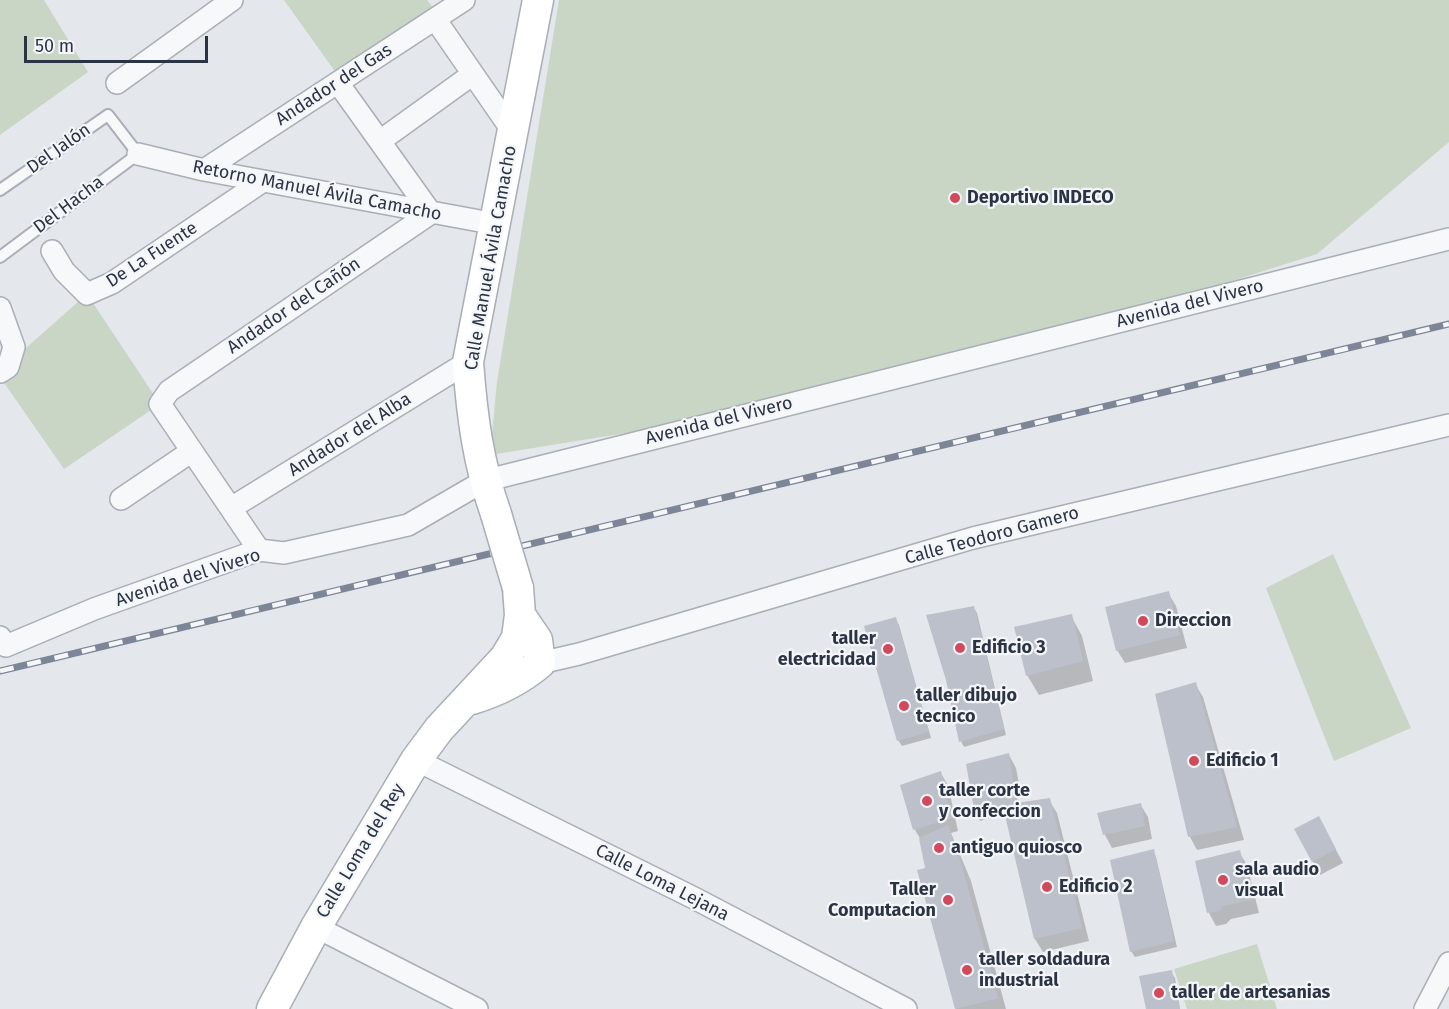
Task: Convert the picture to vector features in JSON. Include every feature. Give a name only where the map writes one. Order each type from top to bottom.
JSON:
[{"type":"street","points":[[117,83],[232,0]]},
{"type":"street","name":"Andador del Gas","points":[[204,170],[464,0]]},
{"type":"street","name":"Calle Manuel Ávila Camacho","points":[[496,514],[484,481],[471,412],[468,362],[538,0]]},
{"type":"street","points":[[435,19],[513,132]]},
{"type":"street","points":[[380,141],[473,75]]},
{"type":"street","points":[[338,83],[431,213]]},
{"type":"street","name":"Retorno Manuel Ávila Camacho","points":[[138,154],[204,170],[496,224]]},
{"type":"street","name":"De La Fuente","points":[[52,251],[64,271],[87,294],[112,283],[263,181]]},
{"type":"street","name":"Andador del Cañón","points":[[192,451],[160,404],[170,391],[431,213]]},
{"type":"street","name":"Avenida del Vivero","points":[[3,641],[260,550],[284,554],[408,525],[484,481],[1449,239]]},
{"type":"street","points":[[0,308],[14,347],[8,367],[0,372]]},
{"type":"street","name":"Andador del Alba","points":[[231,508],[468,362]]},
{"type":"street","name":"Calle Teodoro Gamero","points":[[540,663],[579,654],[973,538],[1449,425]]},
{"type":"street","points":[[121,499],[192,451],[260,550]]},
{"type":"street","name":"Calle Loma del Rey","points":[[464,702],[493,693],[525,676],[540,663],[537,640],[519,602],[496,514]]},
{"type":"street","name":"Calle Loma del Rey","points":[[272,1009],[316,927],[416,760],[439,729],[506,658],[517,638],[519,602]]},
{"type":"street","name":"Calle Loma Lejana","points":[[416,760],[694,898],[906,1009]]},
{"type":"street","points":[[316,927],[477,1009]]},
{"type":"street","points":[[1425,1009],[1449,963]]},
{"type":"lane","name":"Del Jalón","points":[[0,190],[108,115],[138,154]]},
{"type":"lane","name":"Del Hacha","points":[[0,256],[138,154]]},
{"type":"green space","points":[[0,0],[44,0],[88,72],[0,135]]},
{"type":"green space","points":[[284,0],[427,0],[434,9],[339,77]]},
{"type":"green space","name":"Deportivo INDECO","points":[[559,0],[1449,0],[1449,142],[1317,254],[1154,306],[750,413],[490,455],[497,382]]},
{"type":"green space","points":[[87,294],[160,404],[64,469],[0,377],[0,371]]},
{"type":"green space","points":[[1333,554],[1411,728],[1334,761],[1266,588]]},
{"type":"green space","points":[[1257,944],[1277,1009],[1187,1009],[1174,969]]},
{"type":"building","name":"Direccion","points":[[1169,591],[1180,635],[1116,651],[1105,607]]},
{"type":"building","name":"Edificio 3","points":[[974,606],[1004,729],[959,742],[946,680],[926,615]]},
{"type":"building","points":[[1072,614],[1083,661],[1026,676],[1014,627]]},
{"type":"building","points":[[896,617],[929,732],[897,741],[864,626]]},
{"type":"building","name":"Edificio 1","points":[[1196,682],[1237,827],[1188,837],[1155,694]]},
{"type":"building","name":"Edificio 2","points":[[1009,753],[1016,803],[1050,798],[1082,928],[1034,939],[1003,807],[975,815],[966,764]]},
{"type":"building","name":"taller corte y confeccion","points":[[941,771],[952,818],[913,830],[900,785]]},
{"type":"building","points":[[1141,803],[1145,826],[1103,835],[1097,813]]},
{"type":"building","points":[[1319,816],[1336,849],[1312,862],[1294,829]]},
{"type":"building","points":[[948,825],[960,859],[998,998],[955,1009],[917,870],[925,868],[919,838]]},
{"type":"building","points":[[1154,849],[1174,941],[1130,952],[1110,860]]},
{"type":"building","name":"sala audio visual","points":[[1240,850],[1252,900],[1223,906],[1219,911],[1207,913],[1195,861]]},
{"type":"building","name":"taller de artesanias","points":[[1172,970],[1179,1009],[1146,1009],[1139,976]]},
{"type":"railway","points":[[0,671],[1449,324]]},
{"type":"place","name":"Deportivo INDECO","points":[[955,198]]},
{"type":"place","name":"Direccion","points":[[1143,621]]},
{"type":"place","name":"Edificio 3","points":[[960,648]]},
{"type":"place","name":"taller electricidad","points":[[888,649]]},
{"type":"place","name":"taller dibujo tecnico","points":[[904,706]]},
{"type":"place","name":"Edificio 1","points":[[1194,761]]},
{"type":"place","name":"taller corte y confeccion","points":[[927,801]]},
{"type":"place","name":"antiguo quiosco","points":[[939,848]]},
{"type":"place","name":"sala audio visual","points":[[1223,880]]},
{"type":"place","name":"Edificio 2","points":[[1047,887]]},
{"type":"place","name":"Taller Computacion","points":[[948,900]]},
{"type":"place","name":"taller soldadura industrial","points":[[967,970]]},
{"type":"place","name":"taller de artesanias","points":[[1159,993]]}]
